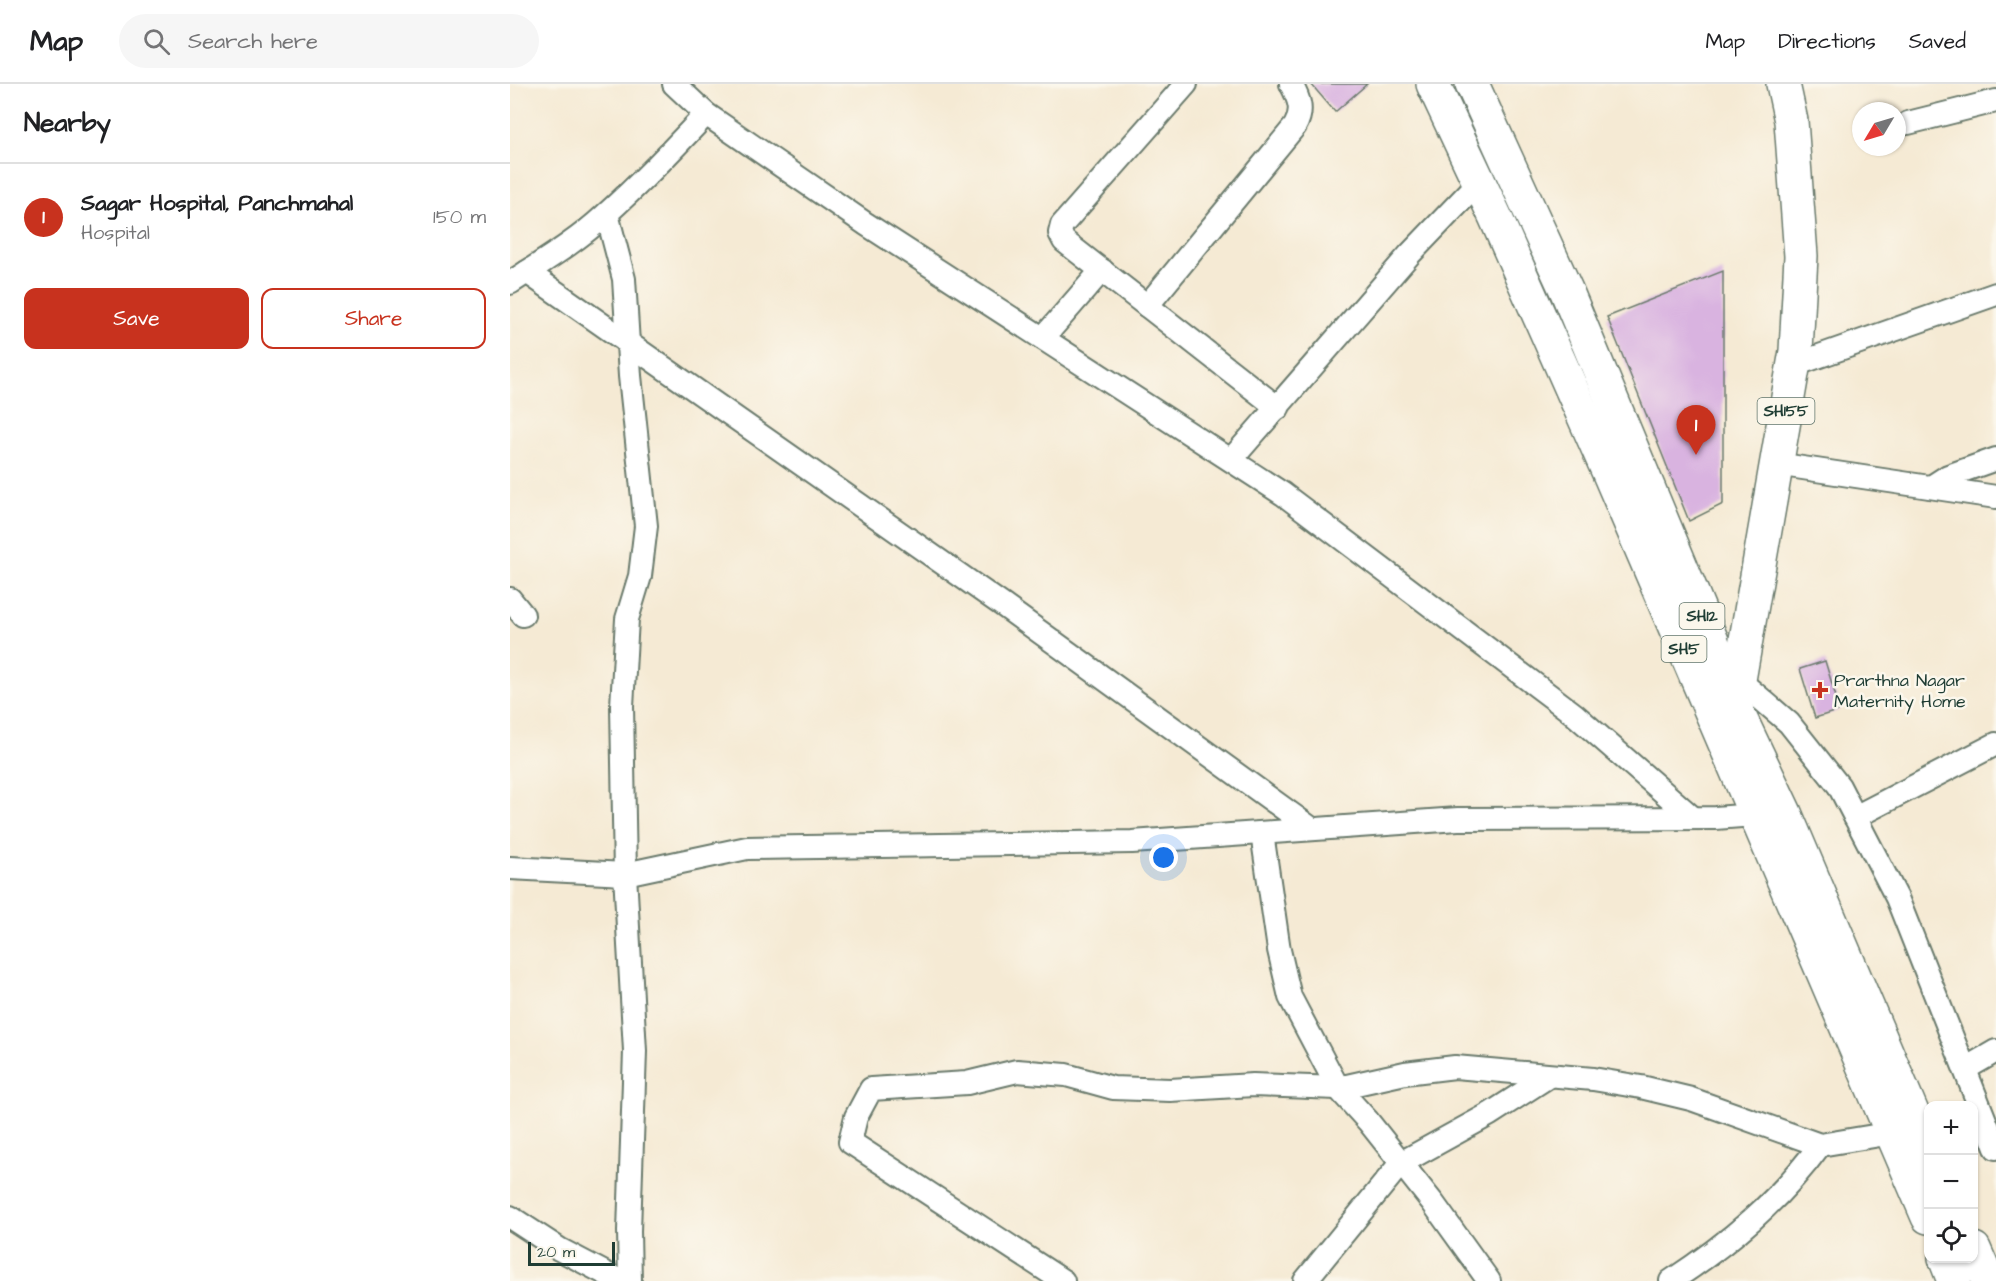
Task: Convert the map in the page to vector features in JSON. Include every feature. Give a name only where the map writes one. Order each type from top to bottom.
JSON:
[{"type":"main road","name":"SH5","points":[[1433,84],[1479,182],[1693,668],[1731,706]]},
{"type":"main road","name":"SH12","points":[[1472,84],[1568,292],[1712,641],[1731,706],[1770,814],[1924,1139]]},
{"type":"main road","name":"SH155","points":[[1693,668],[1712,641],[1733,597],[1781,310],[1781,225],[1767,113],[1760,84]]},
{"type":"main road","name":"SH155","points":[[1731,706],[1794,365],[1801,256],[1791,121],[1783,84]]},
{"type":"main road","points":[[1770,814],[1892,1133],[1925,1209]]},
{"type":"main road","points":[[1978,1258],[1988,1281]]},
{"type":"main road","points":[[1947,1263],[1954,1281]]},
{"type":"street","points":[[674,84],[706,114],[866,224],[1283,494],[1574,714],[1693,818]]},
{"type":"street","points":[[1186,84],[1062,225],[1060,233],[1064,240],[1278,408]]},
{"type":"street","points":[[1147,306],[1295,126],[1301,115],[1299,100],[1291,84]]},
{"type":"street","points":[[1908,123],[1996,101]]},
{"type":"street","points":[[706,114],[638,186],[606,214],[566,246],[518,278],[629,343],[1004,606],[1312,829]]},
{"type":"street","points":[[1231,460],[1410,254],[1479,182]]},
{"type":"street","points":[[606,214],[624,279],[646,526],[640,576],[627,619],[622,695],[625,874],[635,1051],[630,1281]]},
{"type":"street","points":[[1043,338],[1102,270]]},
{"type":"street","points":[[1794,365],[1996,294]]},
{"type":"street","points":[[1931,487],[1948,476],[1996,459]]},
{"type":"street","points":[[1776,464],[1996,497]]},
{"type":"street","points":[[1731,706],[1790,723],[1828,771],[1897,898],[1996,1148]]},
{"type":"street","points":[[1855,817],[1996,744]]},
{"type":"street","points":[[510,868],[625,874],[747,848],[1132,842],[1458,819],[1693,818],[1770,814]]},
{"type":"street","points":[[1262,833],[1279,950],[1290,997],[1338,1088],[1401,1163],[1489,1281]]},
{"type":"street","points":[[1965,1069],[1996,1051]]},
{"type":"street","points":[[1063,1281],[850,1142],[856,1117],[871,1089],[967,1083],[1017,1071],[1066,1075],[1113,1088],[1170,1090],[1253,1085],[1338,1088],[1405,1073],[1455,1067],[1593,1079],[1691,1099],[1820,1145],[1892,1133]]},
{"type":"street","points":[[1305,1281],[1401,1163],[1490,1114],[1549,1076]]},
{"type":"street","points":[[1671,1281],[1745,1227],[1795,1179],[1820,1145]]},
{"type":"street","points":[[510,1217],[559,1249],[620,1281]]},
{"type":"building","points":[[1311,84],[1367,84],[1335,112]]},
{"type":"building","points":[[1723,271],[1723,504],[1689,521],[1607,317]]},
{"type":"building","points":[[1825,661],[1840,710],[1815,718],[1800,669]]},
{"type":"place","name":"Sagar Hospital, Panchmahal","points":[[1696,455]]},
{"type":"place","name":"Prarthna Nagar Maternity Home","points":[[1820,690]]}]
